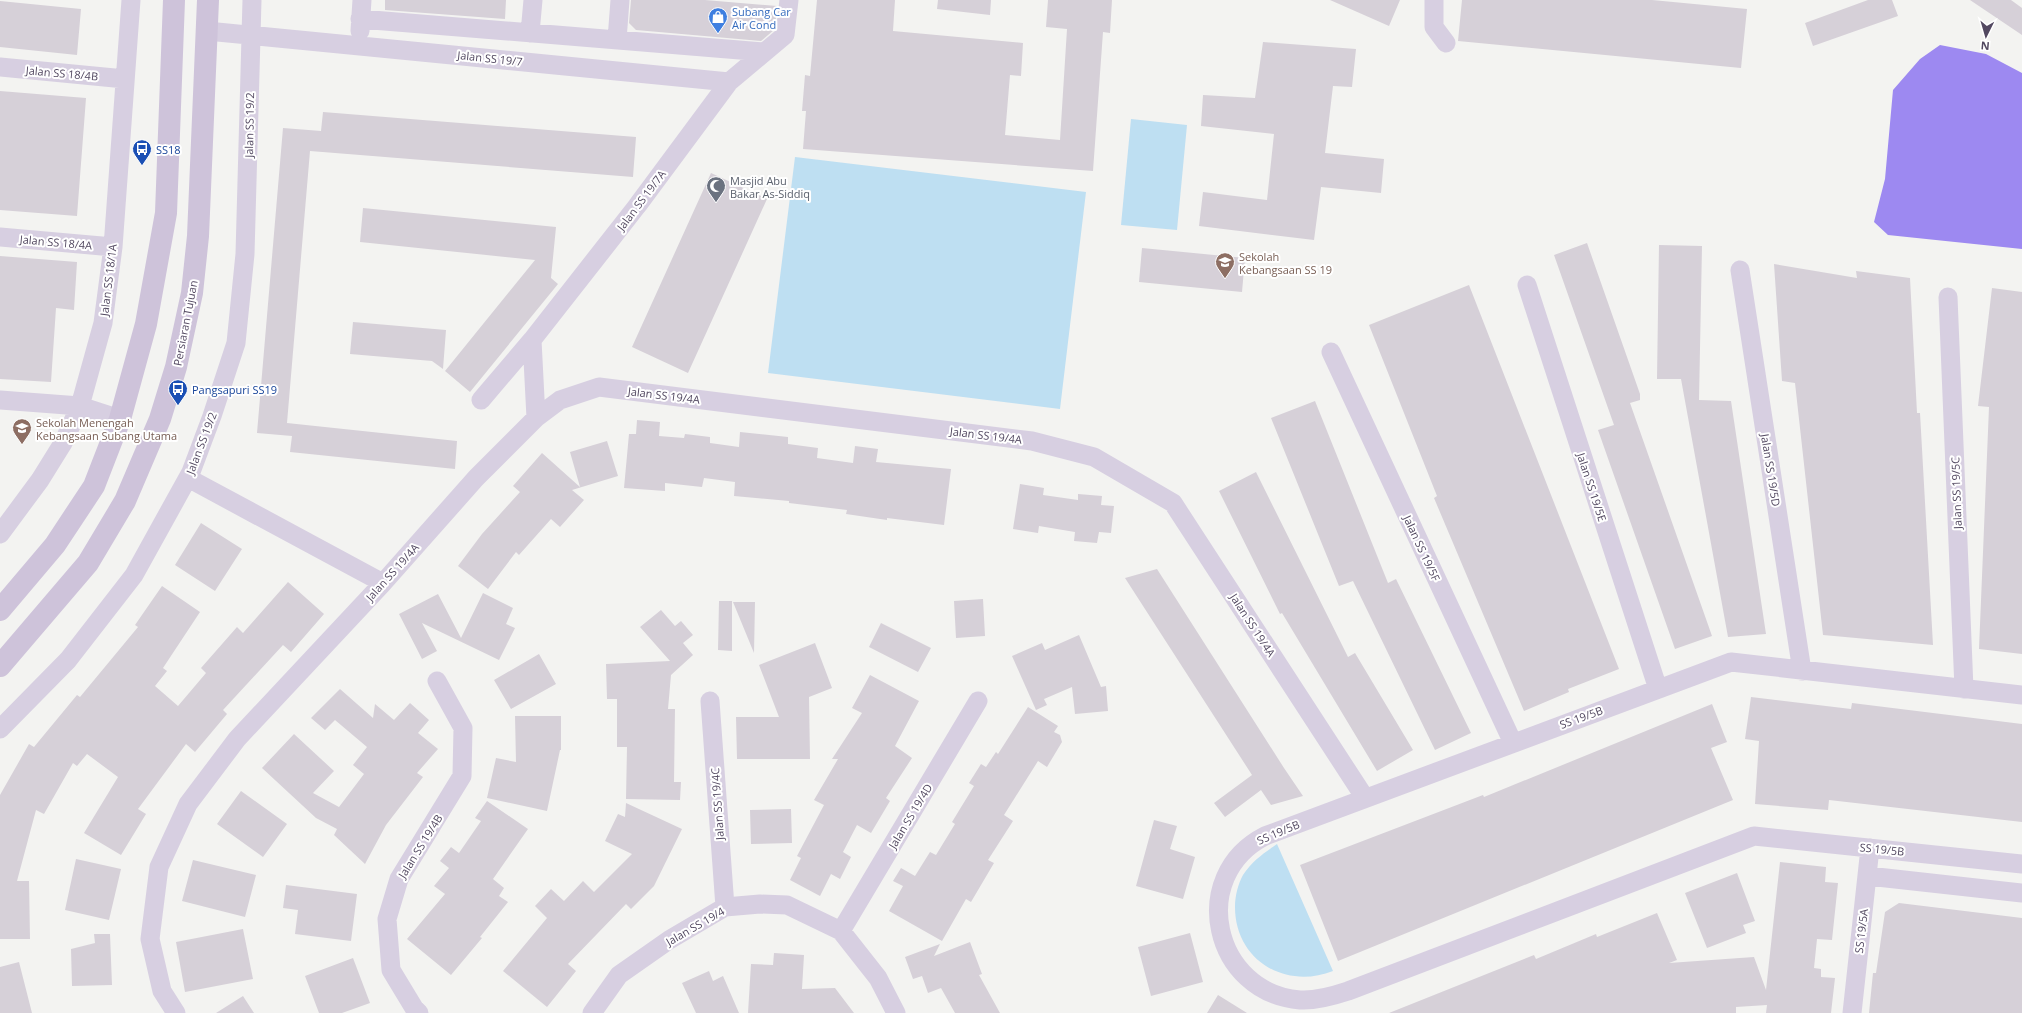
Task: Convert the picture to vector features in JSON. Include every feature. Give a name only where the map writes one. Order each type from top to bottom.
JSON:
[{"type":"main road","points":[[0,610],[55,545],[94,486],[120,419],[146,324],[166,213],[174,0]]},
{"type":"main road","name":"Persiaran Tujuan","points":[[0,666],[88,563],[125,502],[162,412],[176,367],[192,293],[198,236],[208,0]]},
{"type":"street","name":"Jalan SS 18/1A","points":[[0,534],[40,480],[63,443],[80,406],[103,323],[112,247],[131,0]]},
{"type":"street","name":"Jalan SS 19/2","points":[[0,729],[68,660],[134,575],[188,478],[212,416],[236,343],[245,254],[252,0]]},
{"type":"street","points":[[359,46],[362,0]]},
{"type":"street","points":[[530,33],[533,0]]},
{"type":"street","points":[[617,40],[620,0]]},
{"type":"street","name":"Jalan SS 19/7A","points":[[481,400],[532,340],[637,206],[729,82],[785,35],[789,0]]},
{"type":"street","points":[[1434,0],[1434,27],[1446,43]]},
{"type":"street","points":[[360,19],[764,52]]},
{"type":"street","name":"Jalan SS 19/7","points":[[207,31],[729,82]]},
{"type":"street","name":"Jalan SS 18/4B","points":[[0,68],[125,79]]},
{"type":"street","name":"Jalan SS 18/4A","points":[[0,236],[112,247]]},
{"type":"street","name":"Jalan SS 19/5D","points":[[1740,270],[1802,671]]},
{"type":"street","name":"Jalan SS 19/5E","points":[[1527,285],[1658,689]]},
{"type":"street","name":"Jalan SS 19/5C","points":[[1948,297],[1964,689]]},
{"type":"street","points":[[532,340],[536,418]]},
{"type":"street","name":"Jalan SS 19/5F","points":[[1332,352],[1513,743]]},
{"type":"street","name":"Jalan SS 19/4A","points":[[176,1013],[162,991],[150,939],[159,868],[188,804],[237,739],[383,583],[476,478],[536,418],[560,400],[600,387],[1032,441],[1094,457],[1173,503],[1365,798]]},
{"type":"street","points":[[0,400],[80,406],[120,419]]},
{"type":"street","points":[[188,478],[383,583]]},
{"type":"street","name":"SS 19/5B","points":[[2022,695],[1731,662],[1280,830],[1250,844],[1236,858],[1225,879],[1219,900],[1218,918],[1223,941],[1238,966],[1248,978],[1266,990],[1283,997],[1301,1000],[1328,997],[1754,836],[2022,864]]},
{"type":"street","name":"Jalan SS 19/4B","points":[[419,1013],[414,1008],[391,970],[387,919],[399,879],[462,776],[463,728],[437,681]]},
{"type":"street","name":"Jalan SS 19/4C","points":[[710,701],[725,907]]},
{"type":"street","name":"Jalan SS 19/4D","points":[[841,931],[978,701]]},
{"type":"street","name":"SS 19/5A","points":[[1852,1013],[1870,848]]},
{"type":"street","points":[[1868,876],[2022,893]]},
{"type":"street","name":"Jalan SS 19/4","points":[[592,1013],[619,975],[669,940],[725,907],[760,904],[787,905],[841,931],[878,978],[896,1013]]},
{"type":"shaded area","points":[[1940,45],[1986,54],[2022,73],[2022,249],[1888,235],[1874,222],[1885,179],[1893,90],[1920,59]]},
{"type":"shaded area","points":[[1131,119],[1187,125],[1177,230],[1121,225]]},
{"type":"shaded area","points":[[795,157],[1086,192],[1060,409],[768,373]]},
{"type":"shaded area","points":[[1277,844],[1333,971],[1315,976],[1297,976],[1281,973],[1266,966],[1253,956],[1244,942],[1237,926],[1235,907],[1238,886],[1243,875],[1254,861]]},
{"type":"building","points":[[385,0],[506,0],[505,19],[385,10]]},
{"type":"building","points":[[631,0],[705,0],[777,6],[775,29],[761,41],[636,30],[629,23]]},
{"type":"building","points":[[817,0],[895,0],[893,31],[1023,43],[1021,76],[1010,75],[1005,135],[1060,140],[1067,29],[1046,27],[1048,0],[1112,0],[1110,33],[1103,32],[1093,171],[803,149],[806,111],[802,111],[805,75],[810,76]]},
{"type":"building","points":[[938,0],[991,0],[990,15],[937,9]]},
{"type":"building","points":[[1330,0],[1400,0],[1389,26]]},
{"type":"building","points":[[1462,0],[1652,0],[1747,9],[1741,68],[1458,41]]},
{"type":"building","points":[[1868,0],[1892,0],[1898,16],[1813,46],[1805,23]]},
{"type":"building","points":[[1970,0],[2011,0],[2022,8],[2022,35]]},
{"type":"building","points":[[0,1],[81,9],[77,55],[0,47]]},
{"type":"building","points":[[1263,42],[1356,49],[1352,87],[1333,86],[1325,153],[1384,159],[1381,193],[1321,187],[1314,240],[1199,226],[1203,192],[1267,200],[1274,134],[1201,126],[1203,95],[1255,98]]},
{"type":"building","points":[[0,91],[86,98],[77,216],[0,210]]},
{"type":"building","points":[[323,112],[636,137],[633,177],[310,151],[287,423],[457,441],[455,469],[290,452],[292,436],[257,433],[283,128],[321,131]]},
{"type":"building","points":[[711,173],[767,199],[688,373],[632,347]]},
{"type":"building","points":[[363,208],[556,227],[551,278],[558,284],[470,392],[445,371],[535,260],[360,242]]},
{"type":"building","points":[[1587,243],[1640,394],[1640,400],[1630,403],[1712,636],[1675,649],[1598,430],[1614,425],[1554,255]]},
{"type":"building","points":[[1659,245],[1702,246],[1699,400],[1731,401],[1766,634],[1728,637],[1681,379],[1657,379]]},
{"type":"building","points":[[1142,248],[1245,258],[1242,292],[1139,282]]},
{"type":"building","points":[[0,256],[77,262],[74,310],[56,308],[51,382],[0,379]]},
{"type":"building","points":[[1774,264],[1857,278],[1856,271],[1910,278],[1917,413],[1920,413],[1933,645],[1823,635],[1795,383],[1782,381]]},
{"type":"building","points":[[1469,285],[1619,669],[1568,689],[1569,692],[1524,711],[1434,498],[1437,496],[1369,325]]},
{"type":"building","points":[[1992,288],[2022,292],[2022,654],[1979,649],[1989,407],[1978,406]]},
{"type":"building","points":[[353,322],[446,330],[443,369],[432,361],[350,354]]},
{"type":"building","points":[[1315,401],[1388,583],[1396,579],[1471,733],[1435,750],[1353,581],[1339,586],[1271,418]]},
{"type":"building","points":[[637,420],[660,422],[659,436],[684,438],[685,434],[710,437],[710,443],[739,447],[740,432],[788,437],[788,444],[818,448],[817,458],[853,463],[855,446],[878,449],[876,462],[951,469],[944,525],[887,518],[887,520],[846,514],[847,510],[789,503],[789,501],[734,496],[735,482],[704,478],[702,487],[665,483],[665,491],[624,488],[629,434],[636,434]]},
{"type":"building","points":[[607,441],[618,476],[572,490],[584,500],[560,527],[551,519],[519,555],[516,552],[488,589],[458,566],[482,534],[520,492],[513,486],[542,453],[580,487],[570,452]]},
{"type":"building","points":[[1256,472],[1348,657],[1355,653],[1413,750],[1377,771],[1282,613],[1280,614],[1219,491]]},
{"type":"building","points":[[1020,484],[1044,488],[1043,495],[1078,500],[1078,494],[1102,496],[1101,505],[1114,506],[1111,533],[1099,532],[1097,543],[1074,541],[1075,532],[1039,526],[1038,533],[1013,529]]},
{"type":"building","points":[[201,523],[242,549],[215,591],[175,565]]},
{"type":"building","points":[[1157,569],[1303,796],[1271,805],[1261,790],[1225,817],[1214,803],[1252,775],[1125,578]]},
{"type":"building","points":[[288,582],[324,614],[291,652],[283,645],[223,710],[227,714],[195,752],[186,744],[138,809],[146,814],[121,855],[84,833],[118,777],[87,754],[77,766],[73,763],[44,814],[36,810],[17,881],[29,881],[30,939],[0,939],[0,795],[29,744],[34,747],[77,695],[80,697],[138,627],[135,625],[162,586],[200,612],[163,668],[167,671],[155,686],[178,706],[206,673],[201,668],[237,627],[243,633]]},
{"type":"building","points":[[483,593],[513,608],[506,624],[515,628],[499,660],[422,623],[437,651],[422,659],[399,614],[438,594],[461,638]]},
{"type":"building","points":[[983,599],[985,636],[956,638],[954,601]]},
{"type":"building","points":[[719,601],[732,601],[732,651],[718,650]]},
{"type":"building","points":[[733,602],[755,602],[754,653]]},
{"type":"building","points":[[661,610],[675,626],[681,621],[693,635],[683,643],[693,655],[671,675],[668,709],[675,709],[674,782],[681,782],[680,800],[626,799],[627,747],[617,747],[617,699],[607,699],[606,664],[670,661],[640,627]]},
{"type":"building","points":[[881,623],[931,648],[918,672],[869,647]]},
{"type":"building","points":[[1079,635],[1101,687],[1106,686],[1108,711],[1075,714],[1072,687],[1044,699],[1047,705],[1036,710],[1012,656],[1042,643],[1045,650]]},
{"type":"building","points":[[815,643],[832,688],[809,697],[810,759],[737,759],[736,717],[779,717],[759,665]]},
{"type":"building","points":[[539,654],[556,684],[511,709],[494,680]]},
{"type":"building","points":[[870,675],[919,701],[895,746],[912,758],[886,798],[890,801],[871,833],[857,825],[843,852],[851,857],[840,879],[831,874],[820,896],[790,880],[801,858],[797,856],[824,805],[814,800],[838,759],[832,759],[862,713],[852,708]]},
{"type":"building","points":[[340,689],[373,718],[375,704],[394,720],[410,703],[429,720],[418,733],[438,749],[417,773],[423,777],[386,825],[365,864],[334,835],[337,829],[316,818],[262,768],[294,734],[334,771],[313,793],[339,807],[364,774],[353,765],[367,747],[335,720],[325,730],[311,718]]},
{"type":"building","points":[[1751,697],[1851,709],[1852,703],[2022,724],[2022,822],[1829,800],[1828,810],[1755,804],[1759,741],[1745,739]]},
{"type":"building","points":[[1712,704],[1727,742],[1711,748],[1733,800],[1338,961],[1300,865],[1483,795],[1484,797]]},
{"type":"building","points":[[1028,707],[1058,726],[1054,732],[1060,735],[1062,742],[1047,767],[1038,761],[1004,815],[1013,821],[988,860],[994,863],[971,902],[966,899],[942,941],[889,911],[903,886],[893,881],[901,868],[915,876],[930,852],[936,855],[955,824],[952,822],[974,786],[969,783],[981,764],[986,767],[996,752],[998,754]]},
{"type":"building","points":[[515,716],[561,716],[561,750],[547,811],[487,798],[496,758],[516,762]]},
{"type":"building","points":[[241,791],[287,824],[263,857],[217,824]]},
{"type":"building","points":[[487,801],[528,829],[493,879],[504,888],[499,896],[508,902],[480,937],[482,938],[451,975],[407,939],[445,894],[434,886],[449,868],[440,861],[451,847],[459,853],[481,821],[475,818]]},
{"type":"building","points":[[626,803],[682,829],[654,886],[631,909],[626,904],[568,964],[576,971],[547,1007],[503,971],[547,918],[535,906],[551,889],[564,901],[583,881],[594,892],[632,854],[605,841],[618,814],[625,817]]},
{"type":"building","points":[[791,809],[792,843],[751,844],[750,810]]},
{"type":"building","points":[[1154,820],[1177,826],[1170,849],[1195,857],[1183,899],[1136,886]]},
{"type":"building","points":[[76,859],[121,869],[109,920],[65,910]]},
{"type":"building","points":[[193,860],[256,875],[245,917],[182,901]]},
{"type":"building","points":[[1780,862],[1826,867],[1825,882],[1838,883],[1832,940],[1817,939],[1814,968],[1821,969],[1821,977],[1835,978],[1831,1013],[1766,1013],[1767,1005],[1736,1007],[1736,1013],[1389,1013],[1534,955],[1536,959],[1596,934],[1597,937],[1657,913],[1677,960],[1669,963],[1754,957],[1766,990]]},
{"type":"building","points":[[1737,873],[1755,921],[1743,925],[1746,933],[1707,948],[1685,893]]},
{"type":"building","points":[[286,885],[357,894],[351,941],[295,934],[298,910],[283,908]]},
{"type":"building","points":[[1899,903],[2022,918],[2022,1013],[1869,1013],[1873,973],[1876,973],[1885,912]]},
{"type":"building","points":[[243,929],[253,979],[185,992],[176,942]]},
{"type":"building","points":[[1190,933],[1203,982],[1151,996],[1138,947]]},
{"type":"building","points":[[94,934],[110,934],[112,985],[72,986],[71,949],[95,943]]},
{"type":"building","points":[[970,942],[982,974],[979,975],[1000,1013],[955,1013],[941,988],[928,993],[922,976],[913,979],[905,957],[940,944],[934,956]]},
{"type":"building","points":[[774,953],[804,955],[802,989],[835,988],[854,1013],[748,1013],[751,964],[773,965]]},
{"type":"building","points":[[353,958],[370,1003],[342,1013],[319,1013],[305,976]]},
{"type":"building","points":[[19,962],[32,1013],[0,1013],[0,967]]},
{"type":"building","points":[[709,971],[713,981],[723,976],[739,1013],[696,1013],[682,983]]},
{"type":"building","points":[[1218,995],[1247,1013],[1207,1013]]},
{"type":"building","points":[[243,996],[254,1013],[216,1013]]},
{"type":"place","name":"Subang Car Air Cond","points":[[718,34]]},
{"type":"place","name":"SS18","points":[[142,166]]},
{"type":"place","name":"Masjid Abu Bakar As-Siddiq","points":[[716,203]]},
{"type":"place","name":"Sekolah Kebangsaan SS 19","points":[[1225,279]]},
{"type":"place","name":"Pangsapuri SS19","points":[[178,406]]},
{"type":"place","name":"Sekolah Menengah Kebangsaan Subang Utama","points":[[22,445]]}]
